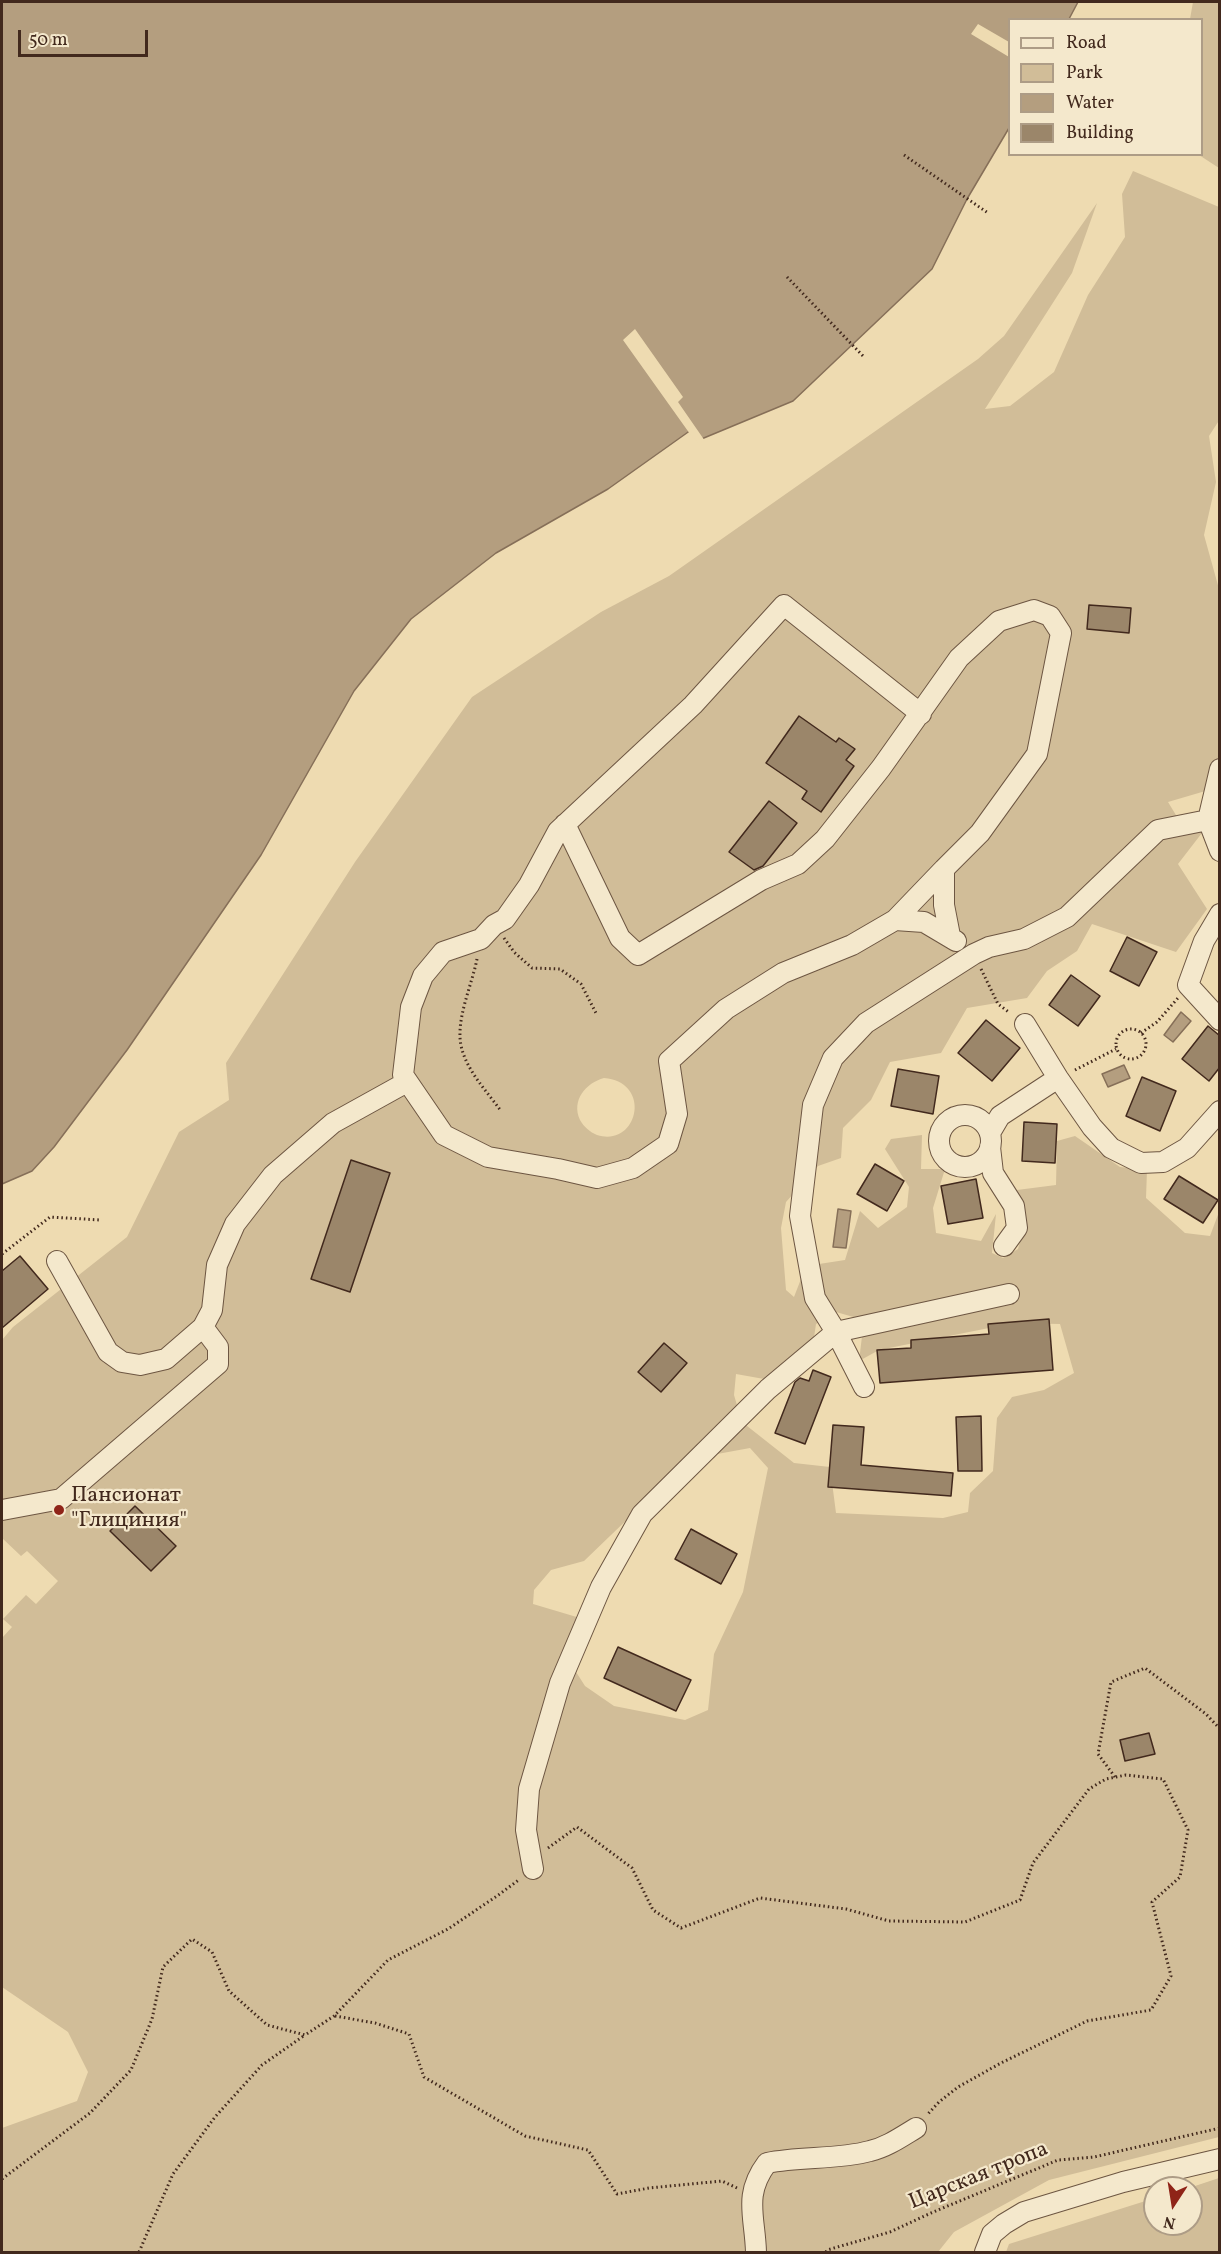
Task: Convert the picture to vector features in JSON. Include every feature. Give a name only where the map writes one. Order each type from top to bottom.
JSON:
[{"type":"street","points":[[565,824],[620,938],[638,955],[761,880],[798,864],[825,839],[881,768],[921,714],[959,658],[999,621],[1034,610],[1050,616],[1061,633],[1036,753],[980,833],[895,920],[852,945],[783,973],[726,1009],[669,1061],[677,1114],[668,1144],[633,1168],[597,1178],[488,1157],[444,1135],[403,1075],[411,1007],[423,976],[443,952],[488,932],[504,919],[529,885],[558,831],[565,824],[693,705],[783,605],[921,714]]},
{"type":"street","points":[[1220,770],[1208,820],[1220,851]]},
{"type":"street","points":[[864,1387],[836,1332],[815,1298],[800,1216],[813,1105],[833,1058],[866,1023],[974,954],[989,947],[1024,939],[1067,917],[1158,830],[1208,820]]},
{"type":"street","points":[[944,869],[944,905],[950,936]]},
{"type":"street","points":[[1220,914],[1204,941],[1188,985],[1220,1020]]},
{"type":"street","points":[[895,920],[924,922],[950,936],[974,954]]},
{"type":"street","points":[[1025,1024],[1092,1127],[1111,1148],[1141,1164],[1163,1162],[1187,1148],[1220,1111]]},
{"type":"street","points":[[1004,1246],[1017,1228],[1014,1206],[993,1173],[990,1140],[1000,1116],[1058,1078]]},
{"type":"street","points":[[57,1261],[108,1352],[122,1362],[140,1365],[166,1359],[202,1327],[212,1310],[217,1265],[235,1224],[273,1175],[333,1123],[407,1082]]},
{"type":"street","points":[[532,1869],[525,1830],[529,1789],[560,1683],[601,1587],[642,1514],[768,1389],[836,1332],[1009,1294]]},
{"type":"street","points":[[2,1510],[62,1499],[218,1364],[218,1347],[202,1327]]},
{"type":"street","points":[[756,2253],[752,2196],[756,2178],[767,2163],[870,2151],[894,2142],[916,2128]]},
{"type":"street","points":[[985,2253],[992,2234],[1024,2212],[1123,2182],[1220,2159]]},
{"type":"path","points":[[904,155],[988,213]]},
{"type":"path","points":[[788,277],[864,357]]},
{"type":"path","points":[[501,1111],[469,1066],[460,1038],[463,1013],[488,932],[532,968],[560,969],[582,984],[597,1016]]},
{"type":"path","points":[[974,954],[998,1004],[1025,1024]]},
{"type":"path","points":[[1141,1033],[1162,1016],[1188,985]]},
{"type":"path","points":[[1134,1029],[1141,1033],[1145,1040],[1146,1047],[1135,1059],[1121,1056],[1116,1049],[1119,1034],[1126,1030],[1134,1029]]},
{"type":"path","points":[[1058,1078],[1116,1049]]},
{"type":"path","points":[[2,1254],[50,1217],[100,1220]]},
{"type":"path","points":[[1116,1777],[1098,1754],[1111,1683],[1145,1668],[1206,1714],[1220,1729]]},
{"type":"path","points":[[139,2253],[173,2174],[216,2117],[262,2065],[334,2016],[388,1960],[447,1929],[497,1896],[532,1869],[538,1855],[577,1827],[632,1868],[653,1910],[681,1928],[760,1898],[846,1908],[889,1922],[965,1922],[1020,1900],[1033,1863],[1089,1789],[1106,1779],[1126,1775],[1163,1779],[1188,1830],[1180,1877],[1152,1902],[1171,1976],[1151,2010],[1087,2020],[1001,2063],[958,2087],[939,2102],[916,2128]]},
{"type":"path","points":[[2,2179],[90,2113],[131,2070],[152,2019],[163,1967],[192,1939],[212,1952],[229,1991],[267,2025],[305,2035]]},
{"type":"path","points":[[334,2016],[375,2023],[410,2034],[424,2077],[525,2136],[588,2150],[618,2194],[649,2188],[722,2181],[752,2196]]},
{"type":"path","name":"Царская тропа","points":[[826,2253],[828,2250],[890,2232],[1058,2160],[1094,2157],[1220,2128]]},
{"type":"green space","points":[[1193,2],[1219,2],[1219,168],[1201,156],[1203,156],[1203,18],[1190,18]]},
{"type":"green space","points":[[1133,171],[1219,207],[1220,419],[1209,436],[1216,482],[1204,535],[1219,589],[1219,787],[1168,802],[1182,825],[1205,829],[1178,864],[1207,909],[1176,952],[1092,924],[1077,951],[1047,971],[1027,998],[967,1008],[941,1053],[890,1062],[871,1100],[843,1128],[841,1158],[818,1166],[786,1202],[781,1228],[786,1290],[794,1297],[806,1266],[845,1260],[860,1211],[878,1228],[907,1207],[909,1187],[885,1149],[891,1139],[922,1135],[921,1169],[945,1169],[933,1208],[936,1233],[981,1241],[996,1214],[992,1253],[1003,1258],[1018,1249],[1025,1222],[1017,1190],[1056,1185],[1057,1141],[1075,1136],[1120,1167],[1147,1170],[1146,1198],[1185,1233],[1210,1236],[1219,1212],[1219,2137],[1049,2180],[954,2232],[938,2252],[2,2252],[2,2128],[77,2101],[88,2072],[68,2032],[2,1987],[2,1638],[12,1627],[3,1619],[26,1595],[36,1604],[58,1581],[27,1551],[21,1556],[2,1538],[2,1340],[13,1327],[127,1237],[179,1132],[229,1100],[226,1063],[355,862],[472,697],[601,612],[669,576],[978,359],[1004,336],[1097,203],[1072,273],[985,409],[1010,406],[1054,372],[1088,295],[1125,237],[1122,194]],"holes":[[[799,716],[836,742],[839,738],[854,749],[846,760],[854,766],[822,812],[802,799],[807,791],[766,762]],[[604,1078],[619,1082],[629,1090],[634,1101],[634,1113],[630,1124],[622,1132],[611,1136],[597,1135],[587,1129],[580,1120],[577,1106],[579,1099],[591,1084]],[[351,1160],[389,1173],[350,1292],[311,1279]],[[836,1312],[864,1320],[859,1361],[879,1350],[1014,1323],[1060,1324],[1074,1373],[1044,1390],[1012,1397],[997,1418],[993,1471],[970,1493],[968,1512],[943,1518],[836,1513],[830,1467],[794,1463],[742,1422],[734,1395],[736,1374],[781,1382],[812,1351],[816,1324]],[[750,1448],[768,1468],[743,1592],[714,1654],[708,1710],[685,1720],[614,1706],[585,1686],[571,1664],[580,1618],[533,1604],[534,1590],[551,1570],[584,1561],[690,1459]],[[135,1506],[176,1546],[110,1531]],[[1149,1733],[1154,1754],[1125,1761],[1120,1740]]]},
{"type":"green space","points":[[1219,2178],[1219,2252],[1006,2252],[1009,2244],[1143,2202],[1143,2236],[1203,2236],[1203,2183]]},
{"type":"water","points":[[2,2],[1078,2],[1070,18],[1008,18],[1008,130],[967,199],[932,269],[793,401],[699,440],[691,430],[608,489],[496,553],[411,619],[354,691],[261,855],[127,1050],[54,1147],[32,1171],[2,1184]]},
{"type":"water","points":[[1181,1012],[1191,1021],[1173,1042],[1164,1035]]},
{"type":"water","points":[[1124,1065],[1130,1078],[1108,1087],[1102,1074]]},
{"type":"water","points":[[838,1209],[851,1211],[846,1248],[833,1247]]},
{"type":"pier","points":[[978,24],[1008,41],[1008,56],[971,34]]},
{"type":"pier","points":[[635,329],[683,397],[678,402],[705,441],[698,443],[690,434],[623,340]]},
{"type":"building","points":[[1089,605],[1131,608],[1129,633],[1087,629]]},
{"type":"building","points":[[799,716],[836,742],[839,738],[855,749],[846,760],[854,766],[821,812],[802,799],[807,791],[766,763]]},
{"type":"building","points":[[769,801],[797,823],[763,866],[754,870],[729,852]]},
{"type":"building","points":[[1127,937],[1157,952],[1139,986],[1110,971]]},
{"type":"building","points":[[1071,975],[1100,996],[1078,1026],[1049,1005]]},
{"type":"building","points":[[986,1020],[1020,1048],[992,1081],[958,1053]]},
{"type":"building","points":[[1208,1026],[1220,1036],[1220,1067],[1209,1081],[1182,1059]]},
{"type":"building","points":[[898,1069],[939,1076],[933,1114],[891,1106]]},
{"type":"building","points":[[1142,1077],[1176,1091],[1160,1131],[1126,1116]]},
{"type":"building","points":[[1024,1122],[1057,1124],[1055,1163],[1022,1161]]},
{"type":"building","points":[[351,1160],[390,1173],[350,1292],[311,1279]]},
{"type":"building","points":[[875,1164],[904,1181],[887,1211],[857,1194]]},
{"type":"building","points":[[1179,1176],[1218,1200],[1203,1223],[1164,1199]]},
{"type":"building","points":[[976,1179],[983,1218],[948,1224],[941,1186]]},
{"type":"building","points":[[20,1256],[48,1289],[2,1328],[2,1271]]},
{"type":"building","points":[[1049,1319],[1053,1370],[880,1383],[877,1350],[911,1348],[911,1340],[989,1334],[988,1324]]},
{"type":"building","points":[[664,1343],[687,1363],[661,1392],[638,1372]]},
{"type":"building","points":[[813,1370],[831,1377],[805,1444],[775,1433],[795,1382],[800,1378],[809,1381]]},
{"type":"building","points":[[981,1416],[982,1471],[958,1471],[956,1417]]},
{"type":"building","points":[[833,1425],[864,1427],[861,1465],[953,1473],[951,1496],[828,1487]]},
{"type":"building","points":[[135,1506],[176,1546],[151,1571],[110,1531]]},
{"type":"building","points":[[691,1529],[737,1554],[721,1584],[675,1559]]},
{"type":"building","points":[[618,1647],[691,1680],[676,1711],[604,1678]]},
{"type":"building","points":[[1149,1733],[1155,1754],[1125,1761],[1120,1740]]},
{"type":"place","name":"Пансионат \"Глициния\"","points":[[59,1510]]}]
